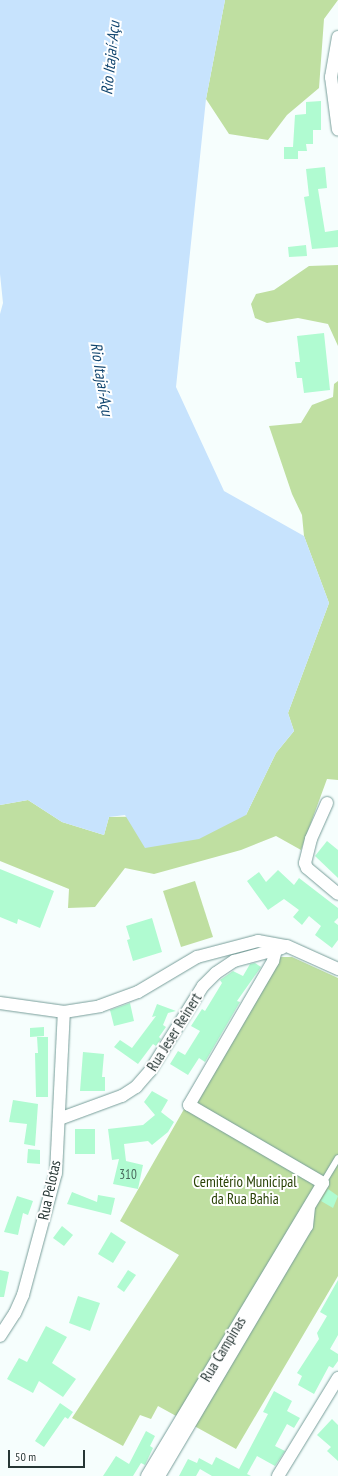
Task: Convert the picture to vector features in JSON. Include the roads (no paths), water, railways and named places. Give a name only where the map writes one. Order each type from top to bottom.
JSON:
[{"type":"street","points":[[338,37],[331,77],[338,130]]},
{"type":"street","points":[[327,803],[311,839],[305,863],[307,868],[338,894]]},
{"type":"street","points":[[0,1003],[64,1012],[100,1006],[126,997],[197,957],[258,941],[337,965]]},
{"type":"street","points":[[282,948],[189,1105],[322,1183],[302,1223]]},
{"type":"street","name":"Rua Jeser Reinert","points":[[59,1119],[122,1096],[136,1087],[150,1071],[203,986],[216,973],[234,961],[282,948]]},
{"type":"street","name":"Rua Pelotas","points":[[0,1336],[15,1313],[22,1295],[56,1173],[64,1012]]},
{"type":"street","name":"Rua Campinas","points":[[148,1476],[302,1223]]},
{"type":"street","name":"Rua Campinas","points":[[159,1476],[302,1223]]},
{"type":"street","points":[[278,1476],[338,1378]]},
{"type":"lane","points":[[322,1183],[338,1158]]},
{"type":"water","name":"Rio Itajaí-Açu","points":[[0,0],[225,0],[206,99],[176,387],[224,491],[304,536],[329,603],[288,713],[294,731],[276,753],[246,815],[199,839],[145,848],[125,815],[109,817],[104,835],[62,822],[28,800],[0,805],[0,314],[3,303],[0,274]]},
{"type":"park label","name":"Cemitério Municipal da Rua Bahia","points":[[245,1190]]}]
